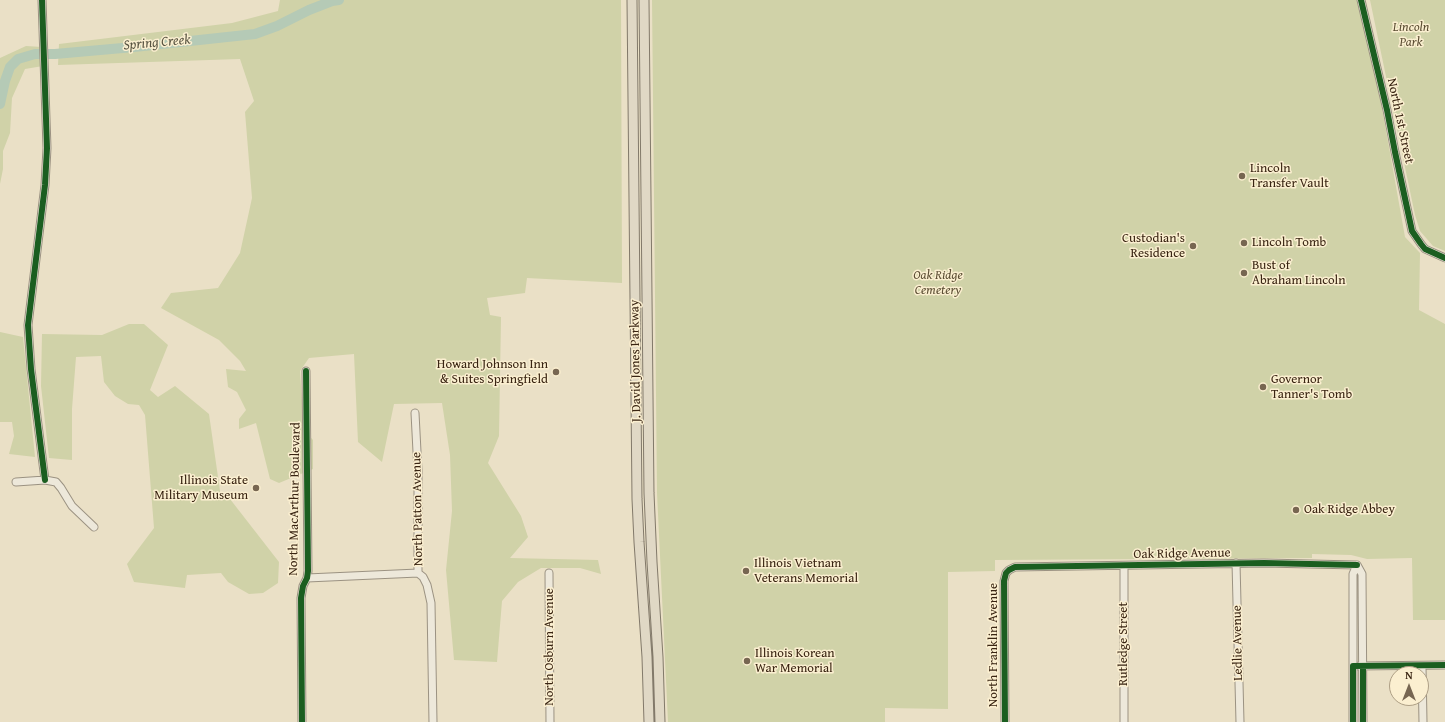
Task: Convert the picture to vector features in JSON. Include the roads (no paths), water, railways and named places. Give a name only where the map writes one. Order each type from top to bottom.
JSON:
[{"type":"main road","name":"J. David Jones Parkway","points":[[632,0],[639,549],[647,657],[649,722]]},
{"type":"main road","name":"J. David Jones Parkway","points":[[644,0],[649,493],[660,722]]},
{"type":"street","points":[[42,0],[47,148],[45,184],[28,325],[31,369],[45,480]]},
{"type":"street","name":"North 1st Street","points":[[1361,0],[1387,110],[1412,231],[1421,244],[1431,252],[1445,258]]},
{"type":"street","name":"North MacArthur Boulevard","points":[[302,722],[301,598],[303,586],[308,578],[306,372]]},
{"type":"street","name":"North Patton Avenue","points":[[416,413],[418,471],[418,573],[423,577],[427,584],[431,603],[433,722]]},
{"type":"street","points":[[16,482],[45,480],[56,482],[72,506],[94,527]]},
{"type":"street","name":"Oak Ridge Avenue","points":[[1009,570],[1015,567],[1037,566],[1124,566],[1236,563],[1357,565]]},
{"type":"street","name":"Ledlie Avenue","points":[[1236,563],[1240,722]]},
{"type":"street","points":[[1357,565],[1362,574],[1363,722]]},
{"type":"street","points":[[1353,722],[1353,574],[1357,565]]},
{"type":"street","name":"Rutledge Street","points":[[1124,566],[1124,722]]},
{"type":"street","name":"North Franklin Avenue","points":[[1005,722],[1004,587],[1005,577],[1009,570]]},
{"type":"street","name":"North Osburn Avenue","points":[[549,572],[550,722]]},
{"type":"street","points":[[308,578],[418,573]]},
{"type":"street","points":[[1353,666],[1389,666]]},
{"type":"street","points":[[1429,666],[1445,666]]},
{"type":"street","points":[[1423,706],[1423,722]]},
{"type":"waterway","name":"Spring Creek","points":[[0,104],[10,67],[18,59],[35,54],[55,54],[134,47],[255,34],[277,26],[309,10],[332,1],[339,0]]},
{"type":"place","name":"Lincoln Transfer Vault","points":[[1242,176]]},
{"type":"place","name":"Lincoln Tomb","points":[[1244,243]]},
{"type":"place","name":"Custodian's Residence","points":[[1193,246]]},
{"type":"place","name":"Bust of Abraham Lincoln","points":[[1244,273]]},
{"type":"place","name":"Howard Johnson Inn & Suites Springfield","points":[[556,372]]},
{"type":"place","name":"Governor Tanner's Tomb","points":[[1263,387]]},
{"type":"place","name":"Illinois State Military Museum","points":[[256,488]]},
{"type":"place","name":"Oak Ridge Abbey","points":[[1296,510]]},
{"type":"place","name":"Illinois Vietnam Veterans Memorial","points":[[746,571]]},
{"type":"place","name":"Illinois Korean War Memorial","points":[[747,661]]},
{"type":"park label","name":"Lincoln Park","points":[[1411,36]]},
{"type":"park label","name":"Oak Ridge Cemetery","points":[[938,284]]}]
